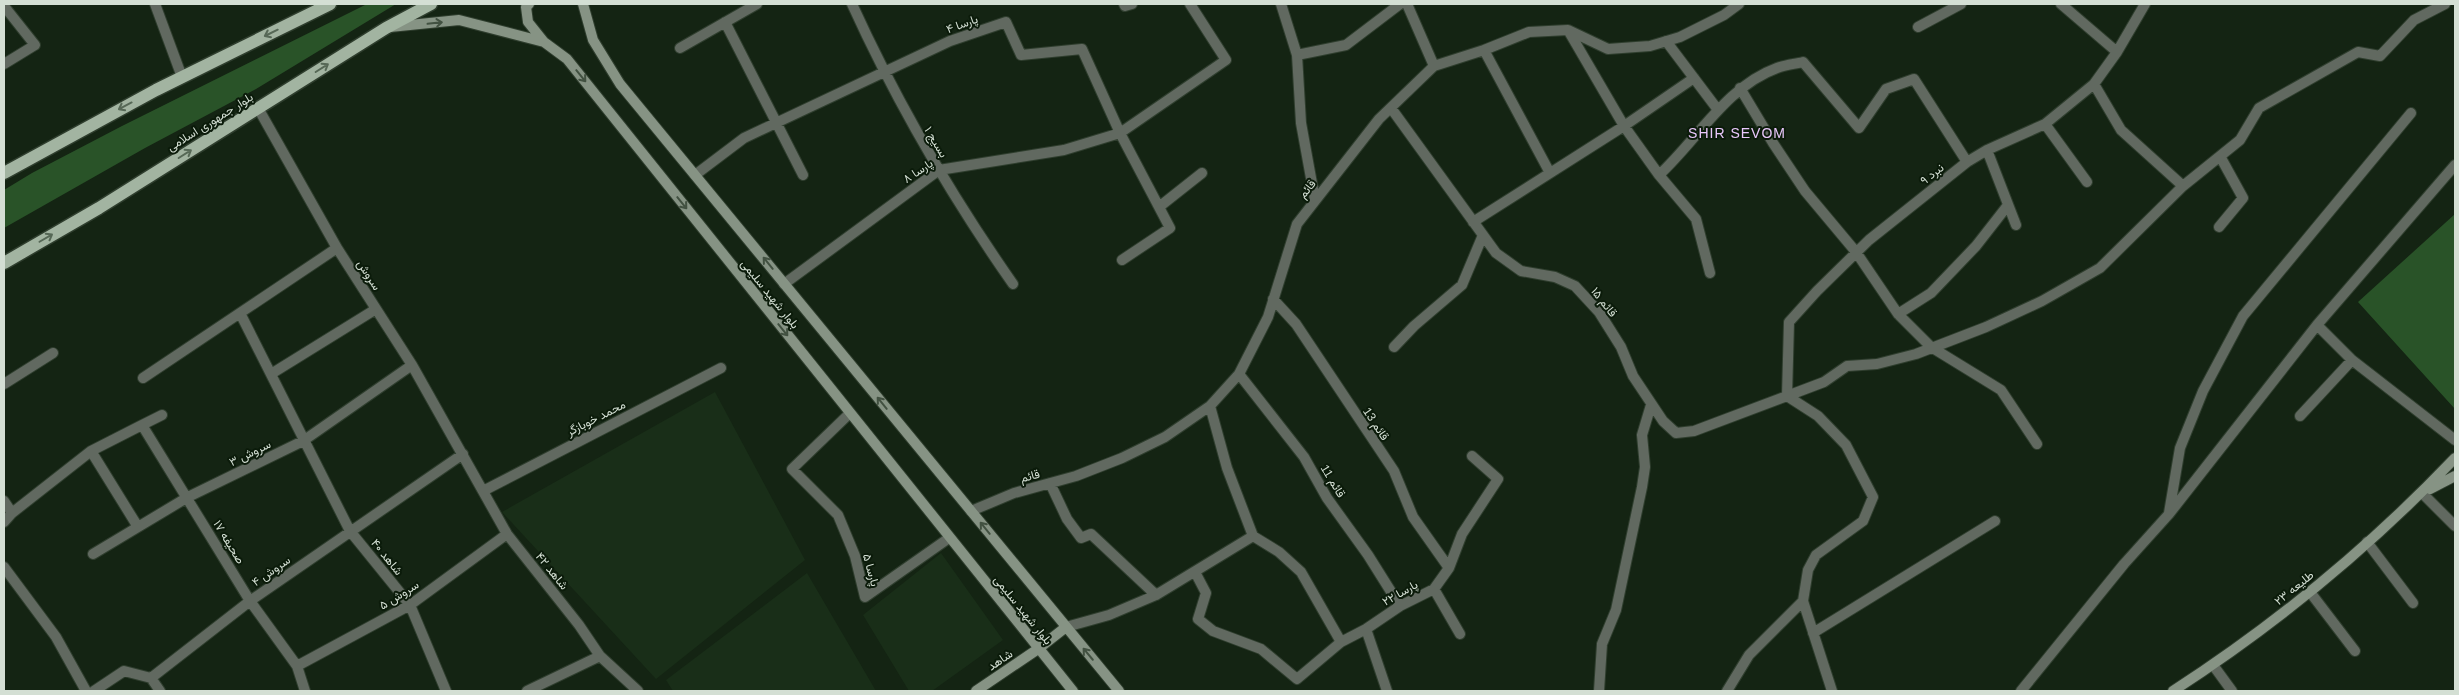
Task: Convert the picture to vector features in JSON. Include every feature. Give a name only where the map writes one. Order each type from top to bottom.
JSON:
[{"type":"main road","name":"بلوار جمهوری اسلامی","points":[[4,263],[100,208],[386,28],[431,4]]},
{"type":"main road","points":[[529,4],[526,7],[528,22],[544,42]]},
{"type":"main road","points":[[583,4],[593,40]]},
{"type":"main road","points":[[591,4],[593,40]]},
{"type":"main road","points":[[4,172],[182,76],[322,5]]},
{"type":"main road","name":"بلوار شهید سلیمی","points":[[386,28],[459,20],[544,42],[567,59],[1073,691]]},
{"type":"main road","name":"بلوار شهید سلیمی","points":[[593,40],[620,84],[1119,691]]},
{"type":"main road","points":[[2422,493],[2455,458]]},
{"type":"main road","points":[[2422,493],[2455,476]]},
{"type":"main road","name":"طلیعه ۲۳","points":[[2173,691],[2213,665],[2310,592],[2422,493]]},
{"type":"main road","name":"شاهد","points":[[976,691],[1038,649],[1066,627]]},
{"type":"street","points":[[155,4],[182,76]]},
{"type":"street","points":[[680,48],[757,4]]},
{"type":"street","name":"بسیج ۱","points":[[852,4],[883,72],[938,170],[968,220],[1013,284]]},
{"type":"street","points":[[1124,4],[1124,6],[1132,4]]},
{"type":"street","name":"پارسا ۸","points":[[784,284],[938,170],[1064,150],[1120,133],[1226,60],[1190,4]]},
{"type":"street","points":[[1282,4],[1297,55],[1301,123],[1315,200]]},
{"type":"street","points":[[1297,55],[1346,45],[1400,4]]},
{"type":"street","points":[[1407,4],[1434,66]]},
{"type":"street","name":"قائم","points":[[971,511],[1014,493],[1076,476],[1122,458],[1165,437],[1210,406],[1239,374],[1268,317],[1296,224],[1391,108],[1434,66],[1484,50],[1529,32],[1568,30],[1608,49],[1650,46],[1680,37],[1724,15],[1739,4]]},
{"type":"street","points":[[1918,27],[1961,4]]},
{"type":"street","points":[[2061,4],[2117,52]]},
{"type":"street","name":"نبرد ۹","points":[[1787,396],[1790,322],[1869,240],[1967,162],[1987,150],[2044,124],[2094,84],[2117,52],[2145,4]]},
{"type":"street","points":[[1787,396],[1824,382],[1847,366],[1877,364],[1931,347],[2018,312],[2100,268],[2183,186],[2240,140],[2260,108],[2358,52],[2380,56],[2414,20],[2445,4]]},
{"type":"street","points":[[4,6],[35,44],[4,64]]},
{"type":"street","points":[[725,22],[803,175]]},
{"type":"street","name":"پارسا ۴","points":[[695,175],[744,138],[950,41],[1006,22],[1021,55],[1082,50],[1120,133],[1170,228],[1122,260]]},
{"type":"street","points":[[1568,30],[1624,126],[1659,175],[1696,219],[1710,272]]},
{"type":"street","points":[[1666,41],[1718,110]]},
{"type":"street","points":[[1484,50],[1550,173]]},
{"type":"street","points":[[1659,175],[1683,152],[1718,110],[1740,88],[1777,68],[1803,62],[1860,128],[1886,89],[1914,79],[1967,162]]},
{"type":"street","points":[[1473,222],[1624,126],[1694,78]]},
{"type":"street","points":[[2094,84],[2121,130],[2183,186]]},
{"type":"street","points":[[1740,88],[1804,191],[1856,252],[1898,314],[1931,347],[2001,390],[2037,444]]},
{"type":"street","name":"سروش","points":[[258,108],[337,248],[412,365],[463,454]]},
{"type":"street","name":"قائم ۱۵","points":[[1391,108],[1496,253],[1521,271],[1554,277],[1575,286],[1599,312],[1621,348],[1633,376],[1651,405],[1676,433],[1694,431],[1787,396]]},
{"type":"street","points":[[2169,514],[2180,448],[2203,391],[2244,316],[2411,113]]},
{"type":"street","points":[[2044,124],[2087,182]]},
{"type":"street","points":[[1987,150],[2016,225]]},
{"type":"street","points":[[2219,227],[2243,198],[2220,158]]},
{"type":"street","points":[[2021,691],[2124,564],[2169,514],[2317,325],[2455,165]]},
{"type":"street","points":[[1159,207],[1202,173]]},
{"type":"street","points":[[1898,314],[1931,293],[1976,246],[2008,205]]},
{"type":"street","points":[[1394,347],[1414,326],[1462,285],[1483,235]]},
{"type":"street","points":[[143,378],[337,248]]},
{"type":"street","name":"قائم 13","points":[[1273,299],[1296,324],[1394,470],[1413,517],[1449,568]]},
{"type":"street","points":[[271,374],[376,309]]},
{"type":"street","name":"شاهد ۴۰","points":[[240,313],[350,531],[410,605],[446,691]]},
{"type":"street","points":[[2317,325],[2352,360],[2455,440]]},
{"type":"street","points":[[4,384],[53,353]]},
{"type":"street","points":[[2300,416],[2352,360]]},
{"type":"street","name":"سروش ۳","points":[[94,554],[188,497],[303,441],[412,365]]},
{"type":"street","name":"محمد خوبازگر","points":[[483,491],[721,368]]},
{"type":"street","name":"قائم 11","points":[[1239,374],[1304,456],[1327,498],[1368,555],[1400,606]]},
{"type":"street","points":[[1787,396],[1818,416],[1846,445],[1873,497],[1864,521],[1816,555],[1808,570],[1803,602],[1832,691]]},
{"type":"street","points":[[1599,691],[1602,644],[1616,610],[1645,467],[1642,435],[1651,405]]},
{"type":"street","points":[[1210,406],[1227,468],[1253,536],[1279,552],[1302,572],[1341,642]]},
{"type":"street","name":"پارسا ۵","points":[[850,414],[792,469],[838,515],[855,556],[865,597],[949,538]]},
{"type":"street","points":[[4,522],[12,513],[91,451],[162,415]]},
{"type":"street","name":"صحیفه ۱۷","points":[[142,425],[188,497],[250,601],[297,666],[305,691]]},
{"type":"street","points":[[91,451],[138,527]]},
{"type":"street","name":"شاهد ۴۲","points":[[463,454],[507,534],[579,625],[600,656],[638,691]]},
{"type":"street","name":"سروش ۴","points":[[151,678],[250,601],[463,454]]},
{"type":"street","name":"پارسا ۲۲","points":[[1195,572],[1206,593],[1198,619],[1213,631],[1261,649],[1297,679],[1341,642],[1366,629],[1400,606],[1434,589],[1449,568],[1462,534],[1498,479],[1472,456]]},
{"type":"street","points":[[1050,483],[1067,519],[1081,538],[1091,534],[1156,595]]},
{"type":"street","points":[[2422,493],[2455,526]]},
{"type":"street","points":[[4,501],[12,513]]},
{"type":"street","points":[[1813,633],[1995,521]]},
{"type":"street","name":"سروش ۵","points":[[297,666],[410,605],[507,534]]},
{"type":"street","points":[[1066,627],[1109,615],[1156,595],[1253,536]]},
{"type":"street","points":[[2367,542],[2413,603]]},
{"type":"street","points":[[4,567],[56,637],[86,691]]},
{"type":"street","points":[[1434,589],[1460,634]]},
{"type":"street","points":[[2310,592],[2355,651]]},
{"type":"street","points":[[1727,691],[1749,655],[1803,602]]},
{"type":"street","points":[[1366,629],[1387,691]]},
{"type":"street","points":[[527,691],[600,656]]},
{"type":"street","points":[[2213,665],[2232,691]]},
{"type":"street","points":[[94,691],[124,671],[151,678],[160,691]]},
{"type":"shaded area","points":[[715,392],[805,560],[656,679],[502,512]]},
{"type":"shaded area","points":[[941,553],[1003,640],[932,691],[909,691],[863,615]]},
{"type":"shaded area","points":[[807,573],[876,691],[673,691],[666,680]]},
{"type":"green space","points":[[367,4],[396,4],[256,89],[145,148],[4,228],[4,190],[32,173],[122,126]]},
{"type":"green space","points":[[2455,214],[2455,409],[2358,302]]},
{"type":"district","name":"SHIR SEVOM","points":[[1737,133]]}]
